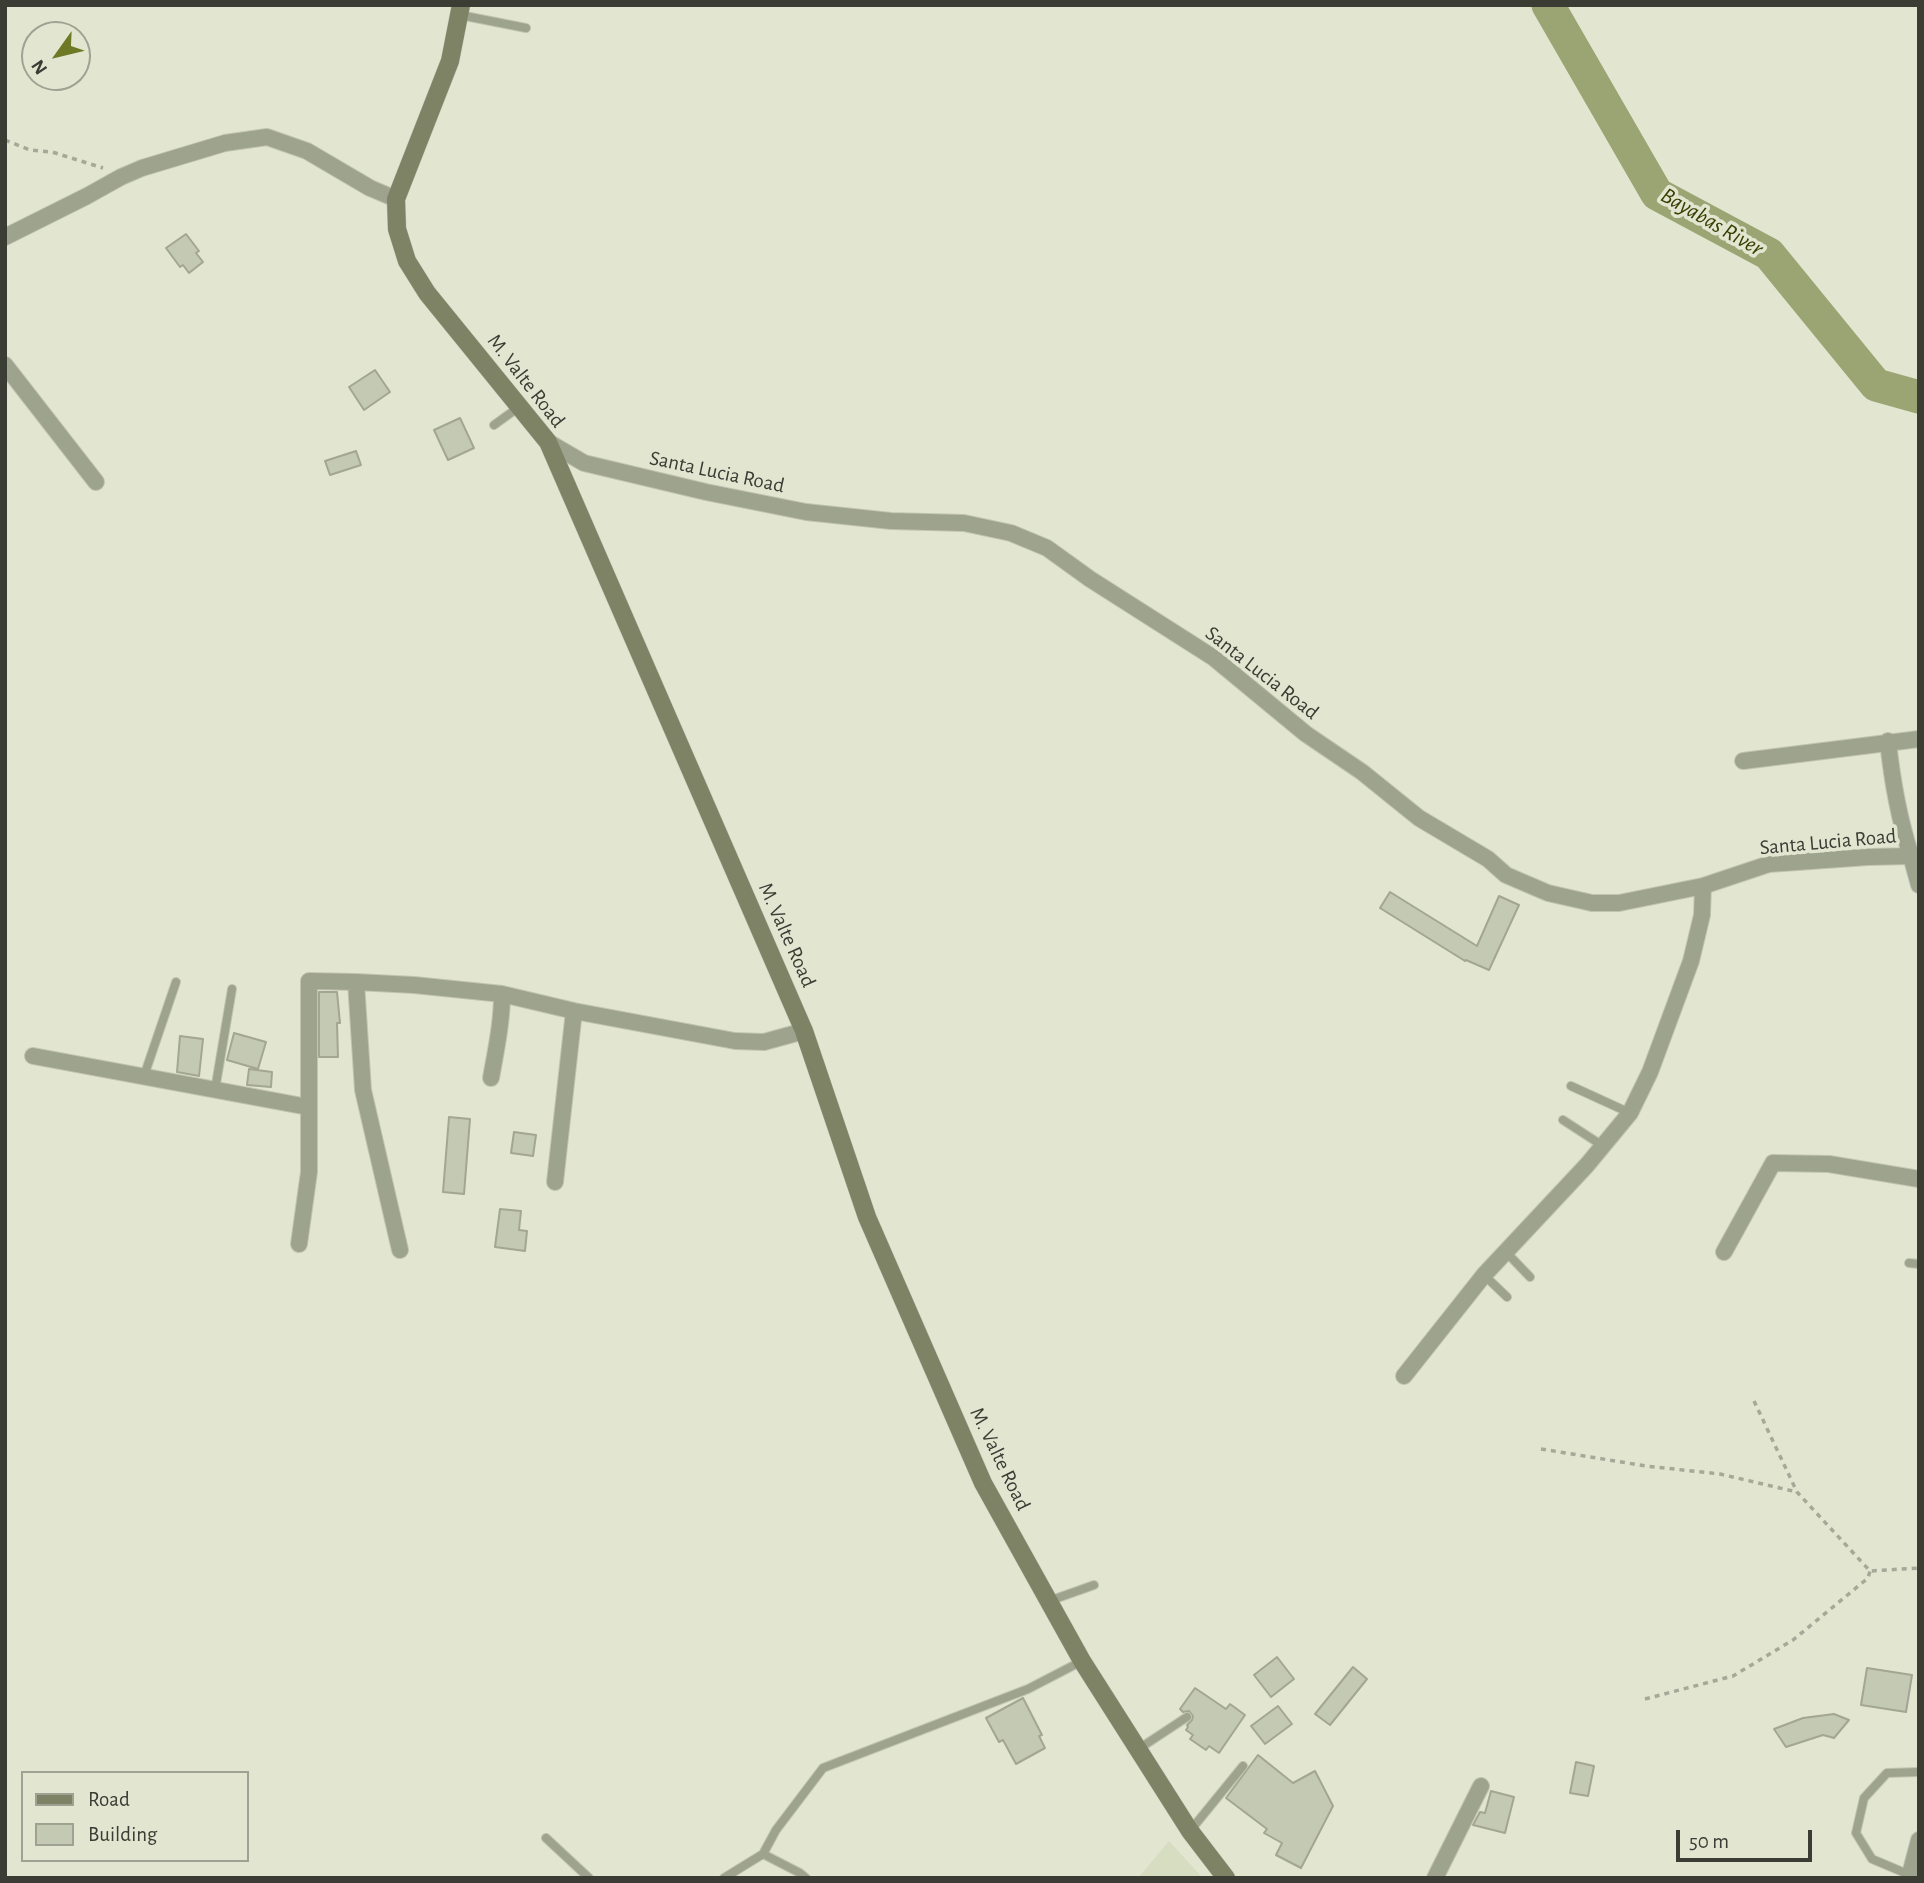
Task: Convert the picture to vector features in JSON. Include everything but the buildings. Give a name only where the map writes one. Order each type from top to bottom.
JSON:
[{"type":"main road","name":"M. Valte Road","points":[[460,10],[450,61],[396,199],[397,229],[407,261],[427,293],[548,442],[804,1031],[867,1217],[983,1483],[1082,1661],[1190,1831],[1226,1878]]},
{"type":"street","points":[[5,237],[142,168],[225,144],[267,137],[307,150],[370,188],[396,199]]},
{"type":"street","points":[[5,365],[96,482]]},
{"type":"street","name":"Santa Lucia Road","points":[[548,442],[584,463],[706,492],[793,510],[891,521],[964,523],[1011,533],[1047,548],[1090,579],[1214,657],[1306,734],[1362,772],[1419,818],[1488,859],[1506,875],[1548,893],[1592,903],[1619,903],[1703,886],[1769,864],[1868,857],[1915,856],[1919,885]]},
{"type":"street","points":[[1743,761],[1919,739]]},
{"type":"street","points":[[1888,741],[1891,772],[1905,838],[1915,856]]},
{"type":"street","points":[[1404,1376],[1484,1275],[1587,1165],[1630,1113],[1650,1072],[1691,961],[1702,915],[1703,886]]},
{"type":"street","points":[[299,1244],[309,1172],[309,981],[414,985],[502,994],[574,1011],[735,1041],[764,1042],[804,1031]]},
{"type":"street","points":[[356,982],[363,1090],[400,1250]]},
{"type":"street","points":[[491,1078],[502,994]]},
{"type":"street","points":[[555,1182],[574,1011]]},
{"type":"street","points":[[33,1056],[309,1107]]},
{"type":"street","points":[[1724,1252],[1773,1163],[1829,1164],[1919,1179]]},
{"type":"street","points":[[1434,1878],[1481,1786]]},
{"type":"street","points":[[1909,1876],[1918,1843]]},
{"type":"lane","points":[[460,10],[526,28]]},
{"type":"lane","points":[[494,425],[519,407]]},
{"type":"lane","points":[[144,1076],[176,982]]},
{"type":"lane","points":[[215,1090],[232,989]]},
{"type":"lane","points":[[1570,1086],[1630,1113]]},
{"type":"lane","points":[[1563,1119],[1603,1146]]},
{"type":"lane","points":[[1506,1252],[1530,1277]]},
{"type":"lane","points":[[1909,1264],[1919,1264]]},
{"type":"lane","points":[[1484,1275],[1507,1297]]},
{"type":"lane","points":[[1049,1601],[1094,1585]]},
{"type":"lane","points":[[724,1878],[763,1854],[776,1830],[822,1768],[1028,1689],[1082,1661]]},
{"type":"lane","points":[[1137,1750],[1187,1717]]},
{"type":"lane","points":[[1190,1831],[1243,1766]]},
{"type":"lane","points":[[1909,1876],[1872,1859],[1856,1833],[1864,1798],[1886,1773],[1919,1772]]},
{"type":"lane","points":[[546,1838],[589,1878]]},
{"type":"lane","points":[[763,1854],[806,1878]]},
{"type":"path","points":[[5,140],[30,150],[52,152],[121,177]]},
{"type":"path","points":[[1754,1401],[1797,1492],[1870,1571]]},
{"type":"path","points":[[1541,1449],[1646,1466],[1720,1474],[1797,1492]]},
{"type":"path","points":[[1870,1571],[1919,1568]]},
{"type":"path","points":[[1646,1699],[1733,1676],[1793,1640],[1868,1578],[1870,1571]]},
{"type":"shaded area","points":[[1169,1841],[1203,1878],[1138,1878]]},
{"type":"waterway","name":"Bayabas River","points":[[1548,5],[1657,194],[1769,254],[1876,385],[1919,397]]}]
